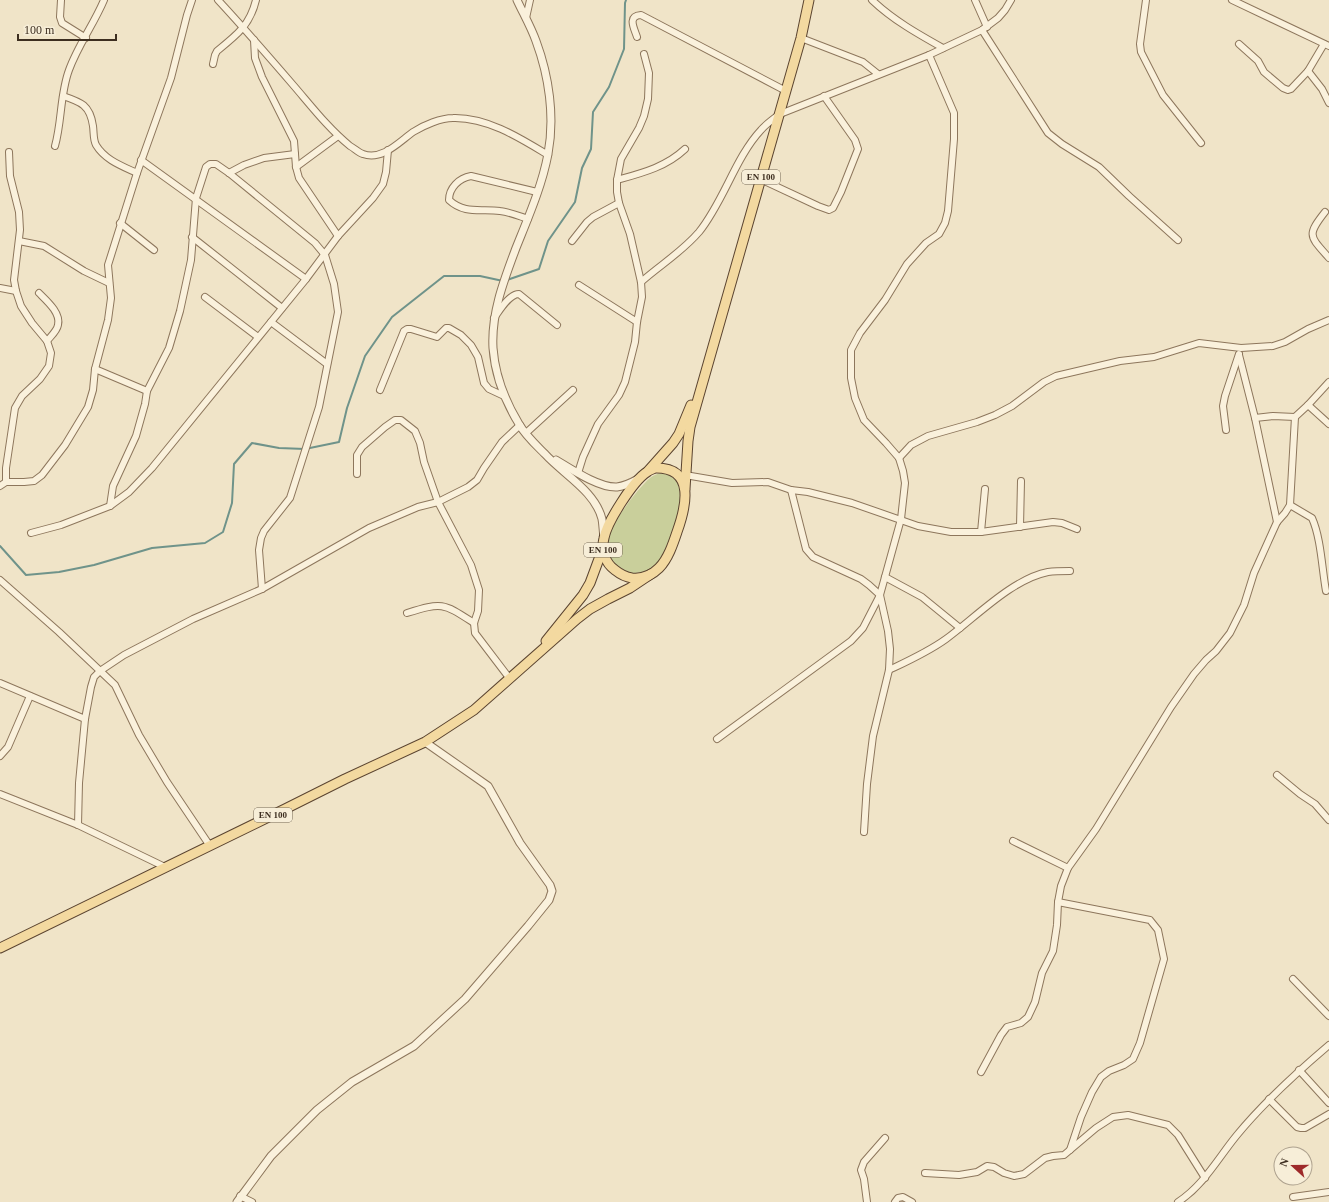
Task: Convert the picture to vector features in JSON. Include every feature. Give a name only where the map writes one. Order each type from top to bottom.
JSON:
[{"type":"main road","name":"EN 100","points":[[0,948],[425,742],[474,710],[564,630],[590,610],[630,588],[660,567],[673,544],[684,511],[685,475],[690,426],[760,179],[780,114],[801,38],[809,0]]},
{"type":"main road","name":"EN 100","points":[[531,659],[583,595],[590,583],[603,548],[604,537],[611,521],[630,490],[680,434],[711,353]]},
{"type":"main road","points":[[644,475],[655,468],[672,470],[683,482],[685,489]]},
{"type":"main road","name":"EN 100","points":[[603,548],[606,559],[612,568],[621,575],[631,578],[641,578],[651,574]]},
{"type":"street","points":[[62,0],[60,17],[62,23],[86,38]]},
{"type":"street","points":[[55,146],[59,132],[62,96],[70,69],[104,0]]},
{"type":"street","points":[[0,486],[6,482],[34,481],[42,475],[65,445],[88,407],[93,390],[95,369],[108,320],[111,298],[108,265],[120,223],[171,78],[192,0]]},
{"type":"street","points":[[218,0],[338,136],[362,154],[374,156],[388,150],[415,131],[436,122],[451,118],[468,118],[491,125],[521,139],[548,155]]},
{"type":"street","points":[[213,64],[214,55],[244,28],[254,8],[256,0]]},
{"type":"street","points":[[516,0],[536,41],[547,77],[551,111],[551,136],[548,155],[537,192],[504,281],[493,319],[493,347],[497,373],[504,396],[526,433],[545,454],[591,496],[597,505],[602,519],[604,537]]},
{"type":"street","points":[[526,18],[530,0]]},
{"type":"street","points":[[872,0],[899,23],[943,48]]},
{"type":"street","points":[[975,0],[984,28],[1048,133],[1062,144],[1100,167],[1129,196],[1178,240]]},
{"type":"street","points":[[641,282],[681,250],[699,231],[718,203],[746,151],[761,129],[780,114],[929,55],[984,28],[1006,10],[1011,0]]},
{"type":"street","points":[[1146,0],[1140,44],[1141,52],[1163,95],[1201,143]]},
{"type":"street","points":[[1232,0],[1326,45],[1308,71],[1291,89],[1288,90],[1283,88],[1264,72],[1258,61],[1239,44]]},
{"type":"street","points":[[637,37],[632,21],[636,16],[641,15],[786,91]]},
{"type":"street","points":[[801,38],[863,62],[878,74]]},
{"type":"street","points":[[254,40],[255,58],[270,94],[288,126],[294,141],[296,167],[299,178],[338,236]]},
{"type":"street","points":[[578,473],[583,457],[598,424],[619,395],[625,382],[635,342],[642,298],[641,282],[630,234],[619,203],[617,180],[621,159],[639,128],[644,116],[648,99],[649,73],[644,54]]},
{"type":"street","points":[[717,739],[851,641],[863,628],[880,595],[900,520],[904,483],[903,471],[899,458],[864,420],[855,398],[851,378],[851,350],[860,333],[884,300],[907,264],[926,243],[939,234],[945,223],[948,211],[954,139],[954,113],[929,55]]},
{"type":"street","points":[[1308,71],[1322,89],[1329,103]]},
{"type":"street","points":[[62,96],[81,102],[87,109],[91,117],[94,138],[104,155],[112,161],[137,173]]},
{"type":"street","points":[[760,179],[818,206],[829,210],[833,208],[858,149],[855,140],[824,96]]},
{"type":"street","points":[[296,167],[338,136]]},
{"type":"street","points":[[617,180],[651,170],[668,162],[685,149]]},
{"type":"street","points":[[31,533],[61,525],[110,506],[129,492],[152,468],[325,255],[338,236],[373,198],[383,184],[386,172],[388,150]]},
{"type":"street","points":[[6,482],[6,468],[15,408],[22,396],[40,379],[49,366],[51,353],[47,341],[32,323],[21,306],[16,291],[14,280],[19,241],[19,212],[10,176],[9,152]]},
{"type":"street","points":[[229,173],[244,165],[264,158],[295,154]]},
{"type":"street","points":[[142,160],[306,278]]},
{"type":"street","points":[[110,506],[113,486],[136,436],[145,404],[146,391],[169,348],[180,312],[191,260],[196,198],[206,167],[210,164],[216,164],[315,244],[325,255],[334,284],[338,312],[319,407],[290,498],[264,531],[261,538],[259,550],[262,589]]},
{"type":"street","points":[[528,218],[503,211],[478,211],[456,206],[449,200],[449,194],[457,182],[471,176],[537,192]]},
{"type":"street","points":[[572,241],[587,222],[593,217],[619,203]]},
{"type":"street","points":[[1325,212],[1316,224],[1312,233],[1313,240],[1329,258]]},
{"type":"street","points":[[120,223],[154,250]]},
{"type":"street","points":[[192,237],[282,308]]},
{"type":"street","points":[[19,241],[44,246],[84,271],[109,283]]},
{"type":"street","points":[[579,285],[637,322]]},
{"type":"street","points":[[0,288],[16,291]]},
{"type":"street","points":[[39,293],[53,308],[58,319],[57,328],[47,341]]},
{"type":"street","points":[[493,319],[511,296],[519,294],[557,325]]},
{"type":"street","points":[[205,297],[258,337]]},
{"type":"street","points":[[899,458],[911,445],[928,436],[977,422],[995,415],[1012,406],[1044,382],[1056,376],[1120,361],[1154,357],[1199,343],[1241,348],[1273,346],[1285,342],[1308,329],[1329,320]]},
{"type":"street","points":[[271,322],[327,364]]},
{"type":"street","points":[[380,390],[404,331],[411,328],[438,338],[446,328],[449,328],[471,345],[478,357],[484,383],[489,388],[504,396]]},
{"type":"street","points":[[1226,430],[1223,406],[1224,396],[1241,348]]},
{"type":"street","points":[[1239,355],[1255,418],[1277,522]]},
{"type":"street","points":[[95,369],[146,391]]},
{"type":"street","points":[[1255,418],[1273,416],[1295,417],[1308,406],[1329,382]]},
{"type":"street","points":[[526,433],[572,390]]},
{"type":"street","points":[[1308,406],[1329,424]]},
{"type":"street","points":[[982,1072],[1004,1031],[1008,1027],[1021,1023],[1028,1017],[1035,1002],[1042,973],[1053,951],[1057,925],[1058,902],[1061,886],[1068,868],[1096,829],[1170,707],[1194,674],[1216,651],[1230,632],[1244,604],[1254,573],[1277,522],[1290,505],[1295,417]]},
{"type":"street","points":[[357,474],[358,455],[362,447],[384,427],[395,420],[402,420],[415,431],[438,502],[471,565],[479,590],[478,611],[474,622],[475,633],[510,678]]},
{"type":"street","points":[[78,825],[79,783],[85,719],[94,677],[100,671],[124,656],[194,619],[262,589],[370,528],[418,507],[438,502],[468,487],[477,480],[502,442],[520,425]]},
{"type":"street","points":[[545,454],[578,473],[605,485],[615,487],[628,484],[644,475]]},
{"type":"street","points":[[685,475],[732,483],[768,482],[791,490],[808,492],[852,503],[918,526],[951,532],[981,532],[1053,522],[1062,523],[1077,529]]},
{"type":"street","points":[[1020,527],[1021,481]]},
{"type":"street","points":[[981,532],[985,489]]},
{"type":"street","points":[[791,490],[806,549],[813,557],[861,579],[880,595],[888,631],[890,648],[889,670],[873,736],[867,784],[864,832]]},
{"type":"street","points":[[1290,505],[1312,518],[1314,522],[1326,591]]},
{"type":"street","points":[[889,670],[945,640],[1006,593],[1030,579],[1048,572],[1070,571]]},
{"type":"street","points":[[885,577],[922,597],[960,628]]},
{"type":"street","points":[[0,580],[59,632],[115,685],[139,735],[167,782],[210,846]]},
{"type":"street","points":[[407,613],[433,605],[445,606],[474,622]]},
{"type":"street","points":[[0,683],[85,719]]},
{"type":"street","points":[[0,756],[8,747],[30,696]]},
{"type":"street","points":[[252,1202],[238,1199],[271,1156],[334,1095],[352,1082],[414,1046],[443,1021],[465,999],[549,900],[552,891],[550,885],[520,843],[502,808],[488,786],[425,742]]},
{"type":"street","points":[[1277,775],[1315,804],[1329,820]]},
{"type":"street","points":[[0,794],[78,825],[165,867]]},
{"type":"street","points":[[1013,841],[1068,868]]},
{"type":"street","points":[[1058,902],[1150,920],[1158,930],[1164,959],[1140,1043],[1133,1059],[1124,1065],[1109,1071],[1101,1077],[1092,1092],[1081,1117],[1070,1150]]},
{"type":"street","points":[[1293,979],[1329,1016]]},
{"type":"street","points":[[1178,1202],[1205,1178],[1237,1136],[1269,1099],[1299,1070],[1329,1045]]},
{"type":"street","points":[[1299,1070],[1329,1103]]},
{"type":"street","points":[[1269,1099],[1297,1127],[1306,1128],[1329,1114]]},
{"type":"street","points":[[925,1173],[959,1175],[977,1172],[987,1166],[994,1167],[1004,1173],[1014,1176],[1024,1174],[1045,1158],[1064,1155],[1096,1128],[1113,1117],[1128,1114],[1168,1125],[1178,1135],[1205,1178]]},
{"type":"street","points":[[867,1202],[864,1179],[860,1170],[864,1162],[885,1138]]},
{"type":"street","points":[[1292,1197],[1329,1192]]},
{"type":"street","points":[[895,1202],[898,1198],[903,1197],[912,1202]]},
{"type":"green space","points":[[661,473],[671,476],[678,483],[680,503],[675,526],[662,556],[655,566],[642,572],[628,572],[616,565],[611,557],[608,543],[610,533],[625,507],[639,490],[650,478]]},
{"type":"waterway","points":[[507,280],[539,269],[548,241],[575,202],[582,168],[591,149],[593,112],[609,87],[624,49],[626,0]]},
{"type":"waterway","points":[[0,546],[26,575],[59,572],[94,565],[152,548],[205,543],[223,532],[232,503],[234,464],[252,443],[279,448],[305,449],[339,442],[347,408],[365,356],[392,317],[444,276],[480,276],[503,281]]}]
